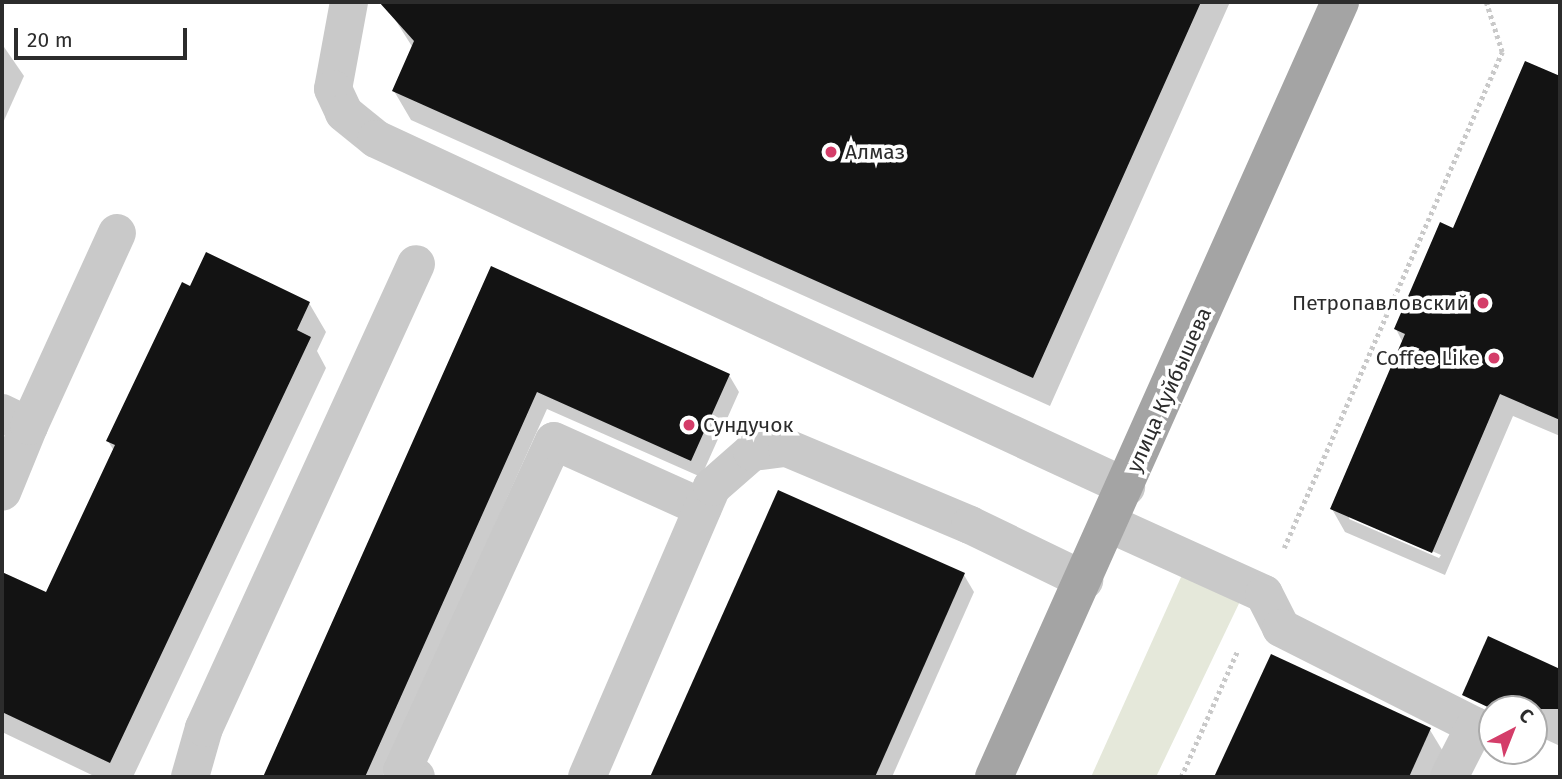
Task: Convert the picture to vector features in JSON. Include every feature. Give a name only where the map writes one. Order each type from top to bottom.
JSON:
[{"type":"main road","name":"улица Куйбышева","points":[[993,777],[1110,524],[1340,2]]},
{"type":"lane","points":[[349,2],[333,89],[344,113],[376,139],[1126,487]]},
{"type":"lane","points":[[2,492],[15,420],[117,233]]},
{"type":"lane","points":[[190,777],[204,728],[416,264]]},
{"type":"lane","points":[[416,777],[402,771],[554,441],[703,508]]},
{"type":"lane","points":[[587,777],[712,487],[752,452],[787,448],[970,525],[1084,580]]},
{"type":"lane","points":[[1110,524],[1264,594],[1281,628],[1475,726],[1450,777]]},
{"type":"path","points":[[1264,594],[1502,51],[1486,2]]},
{"type":"path","points":[[1181,777],[1231,666]]},
{"type":"shaded area","points":[[1186,566],[1244,593],[1156,777],[1091,777]]},
{"type":"building","name":"Алмаз","points":[[379,2],[1201,2],[1033,378],[392,91],[414,41]]},
{"type":"building","name":"Петропавловский","points":[[1525,61],[1560,76],[1560,420],[1500,394],[1432,553],[1330,509],[1405,334],[1394,329],[1440,222],[1453,228]]},
{"type":"building","points":[[206,252],[310,302],[297,330],[311,337],[110,763],[2,712],[2,572],[46,592],[115,445],[106,441],[182,282],[190,286]]},
{"type":"building","points":[[491,266],[730,374],[691,461],[537,392],[365,777],[263,777]]},
{"type":"building","points":[[778,490],[965,573],[875,777],[650,777]]},
{"type":"building","points":[[1488,636],[1560,669],[1560,709],[1548,709],[1548,695],[1478,695],[1478,702],[1462,695]]},
{"type":"building","points":[[1271,654],[1431,728],[1409,777],[1214,777]]},
{"type":"place","name":"Алмаз","points":[[831,152]]},
{"type":"place","name":"Петропавловский","points":[[1483,303]]},
{"type":"place","name":"Coffee Like","points":[[1494,358]]},
{"type":"place","name":"Сундучок","points":[[689,425]]}]
